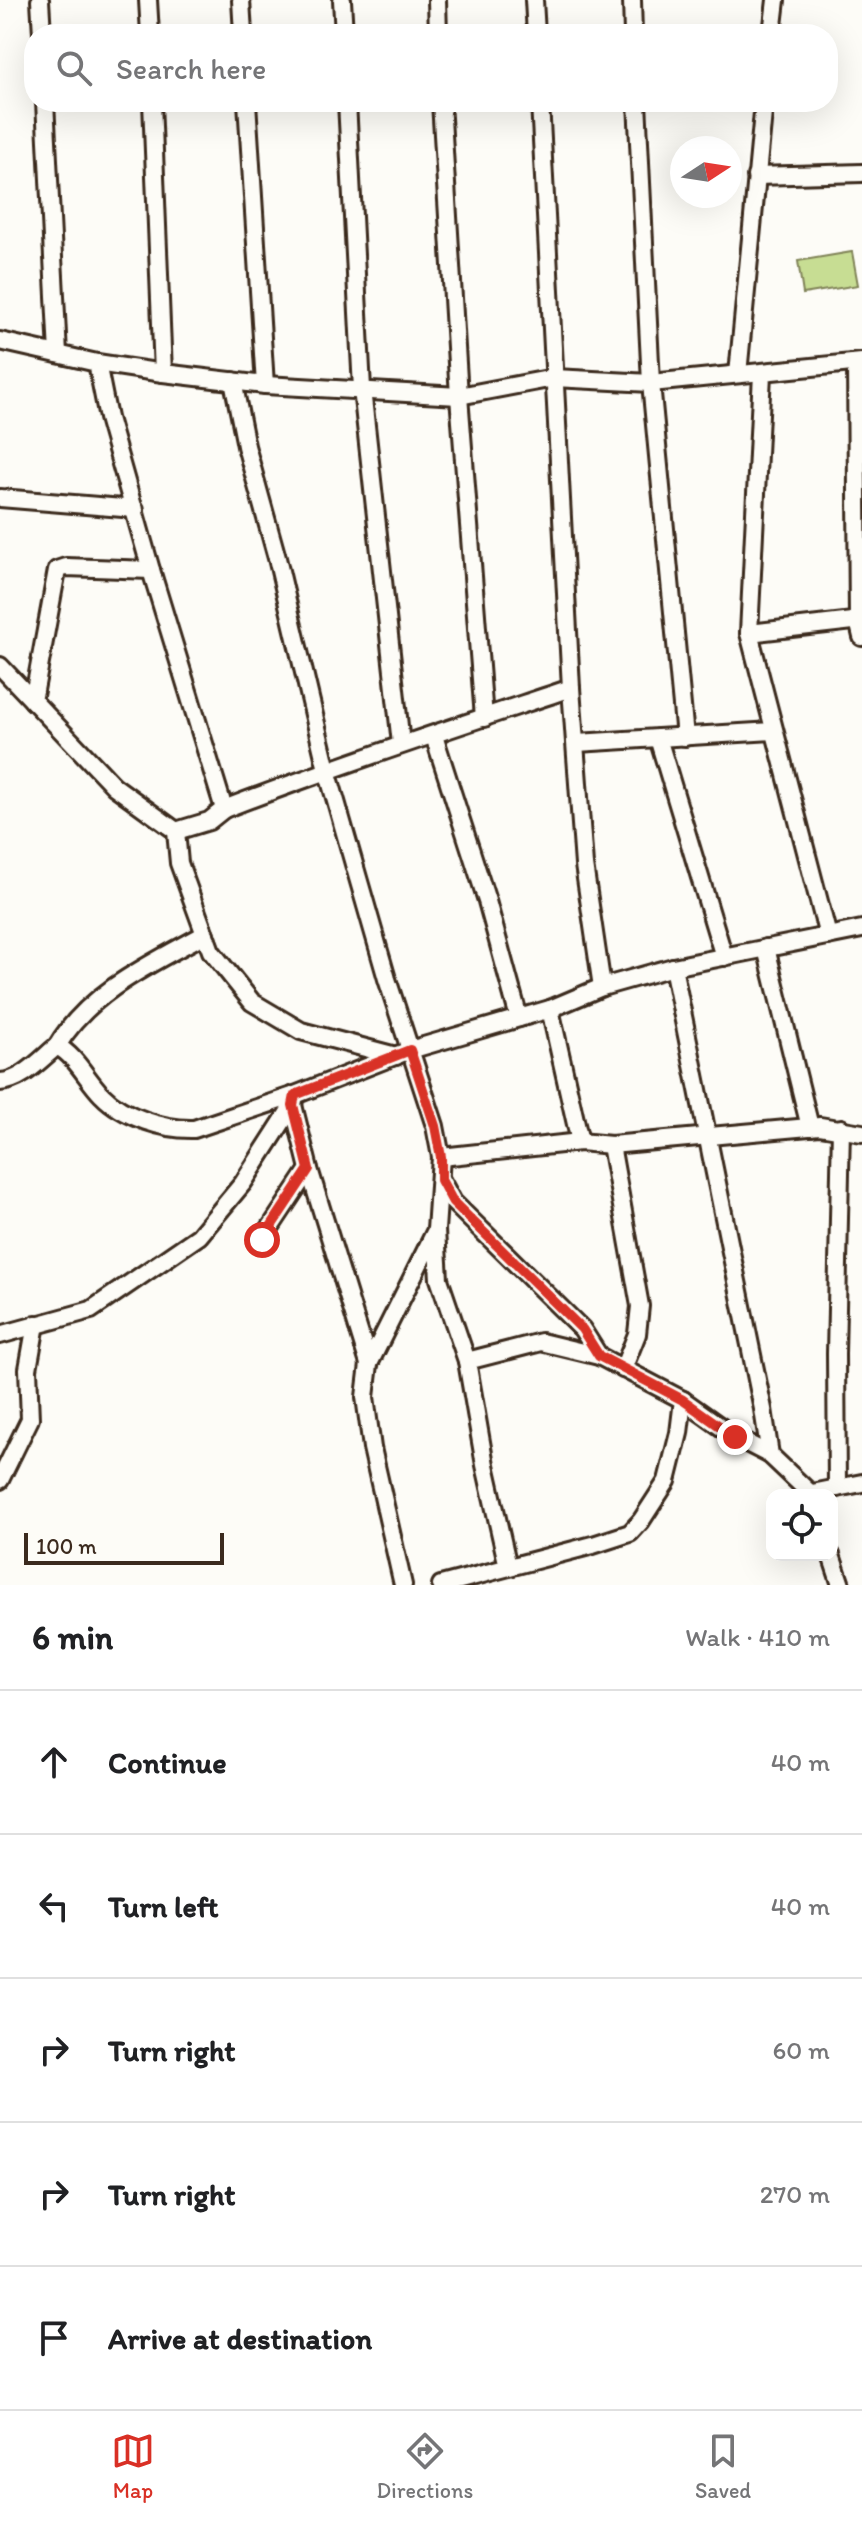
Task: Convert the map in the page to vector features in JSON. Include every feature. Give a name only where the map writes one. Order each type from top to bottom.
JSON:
[{"type":"street","points":[[40,0],[41,24]]},
{"type":"street","points":[[148,0],[149,24]]},
{"type":"street","points":[[241,0],[242,24]]},
{"type":"street","points":[[342,0],[343,24]]},
{"type":"street","points":[[437,0],[438,24]]},
{"type":"street","points":[[534,0],[535,24]]},
{"type":"street","points":[[632,0],[633,24]]},
{"type":"street","points":[[773,24],[776,0]]},
{"type":"street","points":[[46,112],[58,354]]},
{"type":"street","points":[[152,112],[163,373]]},
{"type":"street","points":[[248,112],[265,385]]},
{"type":"street","points":[[348,112],[362,389],[401,744]]},
{"type":"street","points":[[442,112],[459,396],[484,718]]},
{"type":"street","points":[[541,112],[571,688],[584,865],[602,987]]},
{"type":"street","points":[[637,112],[651,383],[685,737]]},
{"type":"street","points":[[738,374],[763,112]]},
{"type":"street","points":[[756,176],[862,173]]},
{"type":"street","points":[[0,341],[97,363],[163,373],[265,385],[459,396],[554,378],[651,383],[859,362],[861,626],[749,633]]},
{"type":"street","points":[[97,363],[108,418],[151,570],[224,809]]},
{"type":"street","points":[[762,374],[749,633],[828,936]]},
{"type":"street","points":[[233,381],[246,446],[277,558],[327,770],[387,979],[403,1053],[435,1126],[441,1157],[436,1230],[439,1279],[467,1361],[485,1465],[508,1567]]},
{"type":"street","points":[[0,498],[135,509]]},
{"type":"street","points":[[33,701],[57,570],[66,567],[151,570]]},
{"type":"street","points":[[0,666],[114,786],[176,831],[179,863],[211,951],[252,1002],[301,1031],[403,1053]]},
{"type":"street","points":[[176,831],[209,821],[224,809],[327,770],[571,688]]},
{"type":"street","points":[[577,743],[773,731]]},
{"type":"street","points":[[434,736],[487,901],[519,1018]]},
{"type":"street","points":[[658,738],[724,957]]},
{"type":"street","points":[[57,1046],[68,1051],[104,1097],[143,1121],[194,1129],[294,1100],[403,1053],[550,1009],[602,987],[673,967],[862,929]]},
{"type":"street","points":[[0,1082],[8,1082],[28,1071],[57,1046],[69,1025],[131,974],[205,934]]},
{"type":"street","points":[[766,948],[810,1127]]},
{"type":"street","points":[[673,967],[770,1455]]},
{"type":"street","points":[[550,1009],[580,1142]]},
{"type":"street","points":[[294,1100],[309,1169],[369,1364]]},
{"type":"street","points":[[0,1335],[91,1310],[199,1236],[243,1183],[294,1100]]},
{"type":"street","points":[[441,1157],[580,1142],[611,1145],[810,1127],[841,1128],[862,1133]]},
{"type":"street","points":[[837,1488],[836,1354],[841,1128]]},
{"type":"street","points":[[611,1145],[640,1306],[637,1334],[623,1369]]},
{"type":"street","points":[[262,1240],[309,1169]]},
{"type":"street","points":[[441,1180],[453,1202],[582,1329],[599,1356]]},
{"type":"street","points":[[403,1585],[372,1448],[365,1397],[369,1364],[436,1230]]},
{"type":"street","points":[[0,1480],[30,1419],[28,1369],[36,1324]]},
{"type":"street","points":[[467,1361],[541,1342],[599,1356],[683,1400],[735,1437],[770,1455],[807,1489]]},
{"type":"street","points":[[441,1585],[630,1533],[667,1481],[679,1433],[683,1400]]},
{"type":"street","points":[[833,1489],[862,1483]]},
{"type":"street","points":[[833,1561],[841,1585]]},
{"type":"green space","points":[[852,252],[858,285],[803,294],[798,261]]},
{"type":"route","points":[[262,1240],[309,1169],[293,1105],[295,1095],[410,1050],[435,1126],[441,1157],[441,1180],[453,1202],[549,1294],[582,1329],[599,1356],[683,1400],[735,1437]]}]
